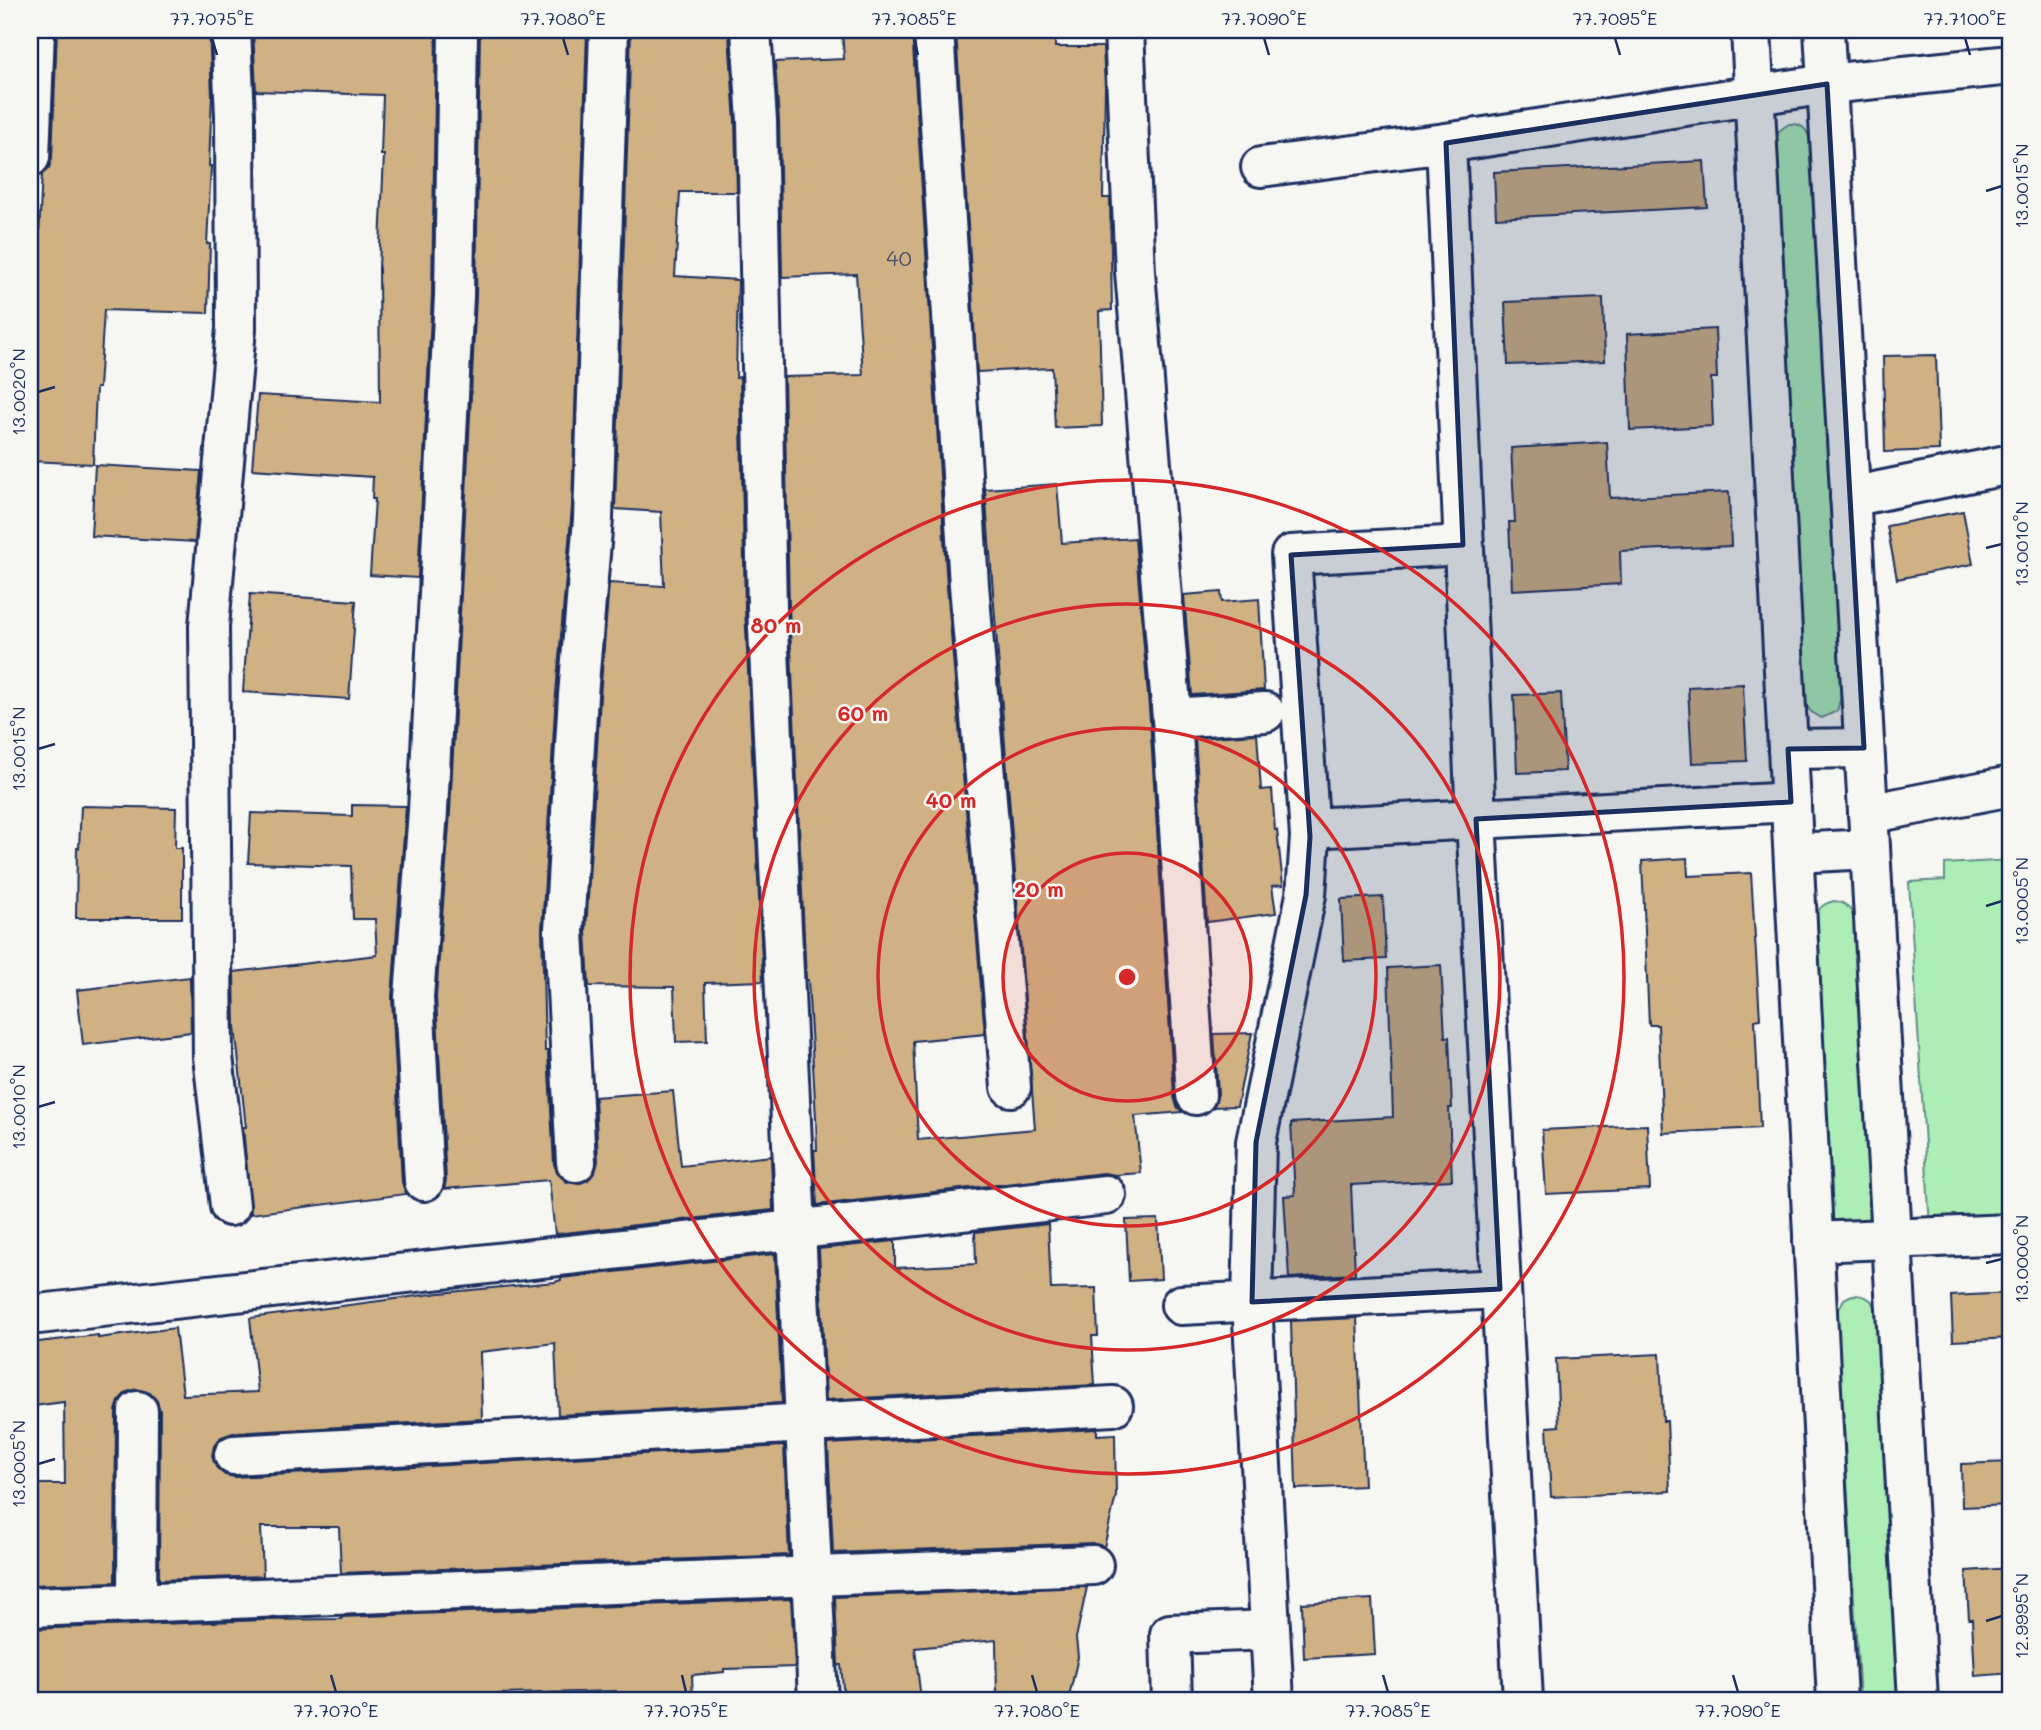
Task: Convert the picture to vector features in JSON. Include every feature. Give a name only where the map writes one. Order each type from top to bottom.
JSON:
[{"type":"street","points":[[30,157],[35,30]]},
{"type":"street","points":[[230,1206],[213,1056],[209,626],[236,330],[236,116],[231,30]]},
{"type":"street","points":[[424,1181],[414,997],[428,811],[454,296],[458,30]]},
{"type":"street","points":[[576,1162],[564,931],[578,695],[593,519],[609,30]]},
{"type":"street","points":[[751,30],[757,121],[767,607],[818,1700]]},
{"type":"street","points":[[934,30],[969,585],[1012,1087]]},
{"type":"street","points":[[1124,30],[1135,272],[1172,718],[1196,1095]]},
{"type":"street","points":[[1751,30],[1837,1700]]},
{"type":"street","points":[[1824,30],[1918,1700]]},
{"type":"street","points":[[1261,167],[1446,143],[1827,84],[2011,65]]},
{"type":"street","points":[[1446,143],[1476,819],[1523,1700]]},
{"type":"street","points":[[1850,496],[2011,464]]},
{"type":"street","points":[[1273,1700],[1252,1302],[1256,1142],[1306,895],[1310,828],[1291,555],[1463,545]]},
{"type":"street","points":[[1172,718],[1265,712]]},
{"type":"street","points":[[1788,749],[1864,748]]},
{"type":"street","points":[[1794,853],[2011,786]]},
{"type":"street","points":[[1310,828],[1791,802]]},
{"type":"street","points":[[30,1315],[1107,1195]]},
{"type":"street","points":[[1813,1242],[2011,1234]]},
{"type":"street","points":[[1181,1306],[1500,1289]]},
{"type":"street","points":[[234,1455],[1114,1406]]},
{"type":"street","points":[[136,1603],[138,1411]]},
{"type":"street","points":[[30,1607],[1093,1565]]},
{"type":"street","points":[[1172,1700],[1170,1634],[1270,1630]]},
{"type":"highlighted area","points":[[1827,84],[1864,748],[1788,749],[1791,802],[1476,819],[1500,1289],[1252,1302],[1256,1142],[1306,895],[1310,837],[1291,555],[1463,545],[1446,143]]},
{"type":"green space","points":[[1789,124],[1803,128],[1810,141],[1841,696],[1837,711],[1822,718],[1811,711],[1805,700],[1775,143],[1779,132]]},
{"type":"green space","points":[[2011,860],[2011,1222],[1930,1227],[1909,882],[1945,880],[1945,864]]},
{"type":"green space","points":[[1834,901],[1848,906],[1854,920],[1873,1215],[1869,1223],[1834,1225],[1829,1216],[1815,920],[1821,907]]},
{"type":"green space","points":[[1852,1295],[1868,1299],[1878,1312],[1903,1700],[1860,1700],[1837,1313],[1844,1299]]},
{"type":"building","points":[[57,30],[209,30],[212,94],[207,244],[210,244],[208,313],[104,310],[99,388],[96,388],[93,464],[30,461],[42,174],[49,168],[52,158]]},
{"type":"building","points":[[253,30],[436,30],[432,295],[418,578],[370,575],[375,499],[372,499],[373,477],[252,469],[258,395],[380,402],[379,267],[384,155],[381,155],[383,95],[256,91]]},
{"type":"building","points":[[480,30],[587,30],[572,507],[556,693],[542,930],[545,1051],[548,1051],[554,1164],[558,1174],[567,1182],[578,1184],[588,1180],[595,1172],[598,1161],[595,1097],[673,1091],[681,1166],[771,1156],[773,1210],[555,1234],[549,1180],[444,1189],[446,1180],[436,997],[450,812],[476,296]]},
{"type":"building","points":[[631,30],[725,30],[724,35],[729,35],[737,192],[680,192],[675,276],[738,280],[736,378],[740,377],[745,608],[763,981],[705,983],[707,1041],[676,1042],[674,987],[589,986],[586,931],[609,583],[664,586],[661,512],[615,509]]},
{"type":"building","points":[[842,30],[912,30],[947,586],[985,1034],[913,1041],[918,1140],[1035,1129],[985,489],[1057,484],[1062,543],[1135,538],[1150,720],[1174,1096],[1177,1107],[1183,1112],[1135,1116],[1141,1173],[1104,1173],[817,1205],[814,1150],[817,1150],[816,1118],[806,980],[789,606],[784,377],[863,375],[856,274],[782,277],[779,120],[775,62],[844,59]]},
{"type":"building","points":[[956,30],[1055,30],[1055,47],[1103,47],[1103,198],[1110,198],[1112,310],[1099,311],[1102,426],[1055,428],[1052,368],[977,372]]},
{"type":"building","points":[[1704,161],[1707,207],[1496,218],[1494,172]]},
{"type":"building","points":[[1603,298],[1605,361],[1508,365],[1505,302]]},
{"type":"building","points":[[1715,329],[1717,378],[1711,378],[1713,426],[1630,430],[1627,334]]},
{"type":"building","points":[[1936,355],[1939,450],[1885,452],[1883,356]]},
{"type":"building","points":[[1607,442],[1610,498],[1729,492],[1731,546],[1620,551],[1621,584],[1512,590],[1509,522],[1515,522],[1511,448]]},
{"type":"building","points":[[95,465],[201,471],[195,542],[91,536]]},
{"type":"building","points":[[1963,511],[1973,564],[1897,579],[1887,526]]},
{"type":"building","points":[[1221,592],[1222,602],[1259,599],[1264,690],[1192,695],[1184,595]]},
{"type":"building","points":[[250,594],[356,601],[349,699],[243,692]]},
{"type":"building","points":[[1743,684],[1747,761],[1692,763],[1688,687]]},
{"type":"building","points":[[1561,693],[1565,771],[1517,773],[1514,695]]},
{"type":"building","points":[[1257,734],[1261,790],[1272,789],[1283,885],[1272,886],[1276,913],[1207,922],[1195,738]]},
{"type":"building","points":[[352,805],[406,806],[392,998],[402,1182],[406,1194],[251,1214],[243,1127],[246,1127],[235,1027],[234,972],[377,955],[375,919],[353,919],[351,866],[248,863],[251,813],[352,816]]},
{"type":"building","points":[[81,806],[176,808],[175,848],[182,848],[182,918],[76,918],[77,848]]},
{"type":"building","points":[[1687,858],[1688,876],[1751,873],[1760,1019],[1755,1020],[1760,1128],[1663,1133],[1658,1025],[1649,1025],[1642,861]]},
{"type":"building","points":[[1383,897],[1386,959],[1344,961],[1341,899]]},
{"type":"building","points":[[1441,965],[1445,1037],[1449,1037],[1452,1180],[1351,1185],[1355,1274],[1289,1278],[1284,1196],[1295,1195],[1291,1123],[1393,1117],[1388,968]]},
{"type":"building","points":[[190,977],[191,1032],[83,1045],[77,990]]},
{"type":"building","points":[[1252,1033],[1237,1106],[1213,1107],[1218,1094],[1214,1034]]},
{"type":"building","points":[[1647,1125],[1650,1189],[1546,1194],[1542,1130]]},
{"type":"building","points":[[1158,1219],[1161,1279],[1129,1281],[1126,1220]]},
{"type":"building","points":[[1048,1224],[1051,1289],[1096,1288],[1098,1336],[1092,1336],[1095,1385],[826,1400],[819,1249],[895,1241],[895,1268],[976,1264],[975,1232]]},
{"type":"building","points":[[775,1254],[782,1403],[558,1415],[555,1343],[480,1352],[482,1419],[233,1433],[221,1437],[214,1446],[212,1456],[216,1467],[225,1475],[235,1477],[784,1446],[789,1555],[341,1573],[339,1527],[261,1527],[263,1576],[159,1580],[160,1411],[157,1401],[150,1393],[137,1389],[127,1392],[120,1399],[116,1411],[115,1582],[30,1585],[30,1484],[65,1484],[64,1402],[33,1406],[30,1404],[30,1343],[175,1328],[183,1395],[258,1392],[250,1318]]},
{"type":"building","points":[[2011,1293],[2011,1338],[1953,1341],[1951,1296]]},
{"type":"building","points":[[1357,1318],[1364,1486],[1296,1489],[1291,1321]]},
{"type":"building","points":[[1660,1354],[1663,1421],[1667,1421],[1670,1491],[1551,1497],[1547,1427],[1559,1426],[1556,1359]]},
{"type":"building","points":[[1097,1429],[1097,1435],[1115,1434],[1116,1496],[1104,1547],[1092,1543],[833,1553],[828,1444]]},
{"type":"building","points":[[2011,1462],[2011,1505],[1962,1507],[1961,1464]]},
{"type":"building","points":[[2011,1568],[2011,1673],[1975,1676],[1966,1571]]},
{"type":"building","points":[[1087,1587],[1076,1638],[1078,1657],[1069,1697],[997,1698],[996,1640],[915,1648],[921,1700],[844,1700],[841,1665],[838,1665],[835,1597]]},
{"type":"building","points":[[791,1599],[795,1667],[724,1669],[724,1672],[692,1675],[693,1700],[616,1700],[616,1691],[498,1694],[499,1700],[30,1700],[30,1629],[342,1619]]},
{"type":"building","points":[[1372,1599],[1375,1654],[1304,1658],[1302,1603]]}]
